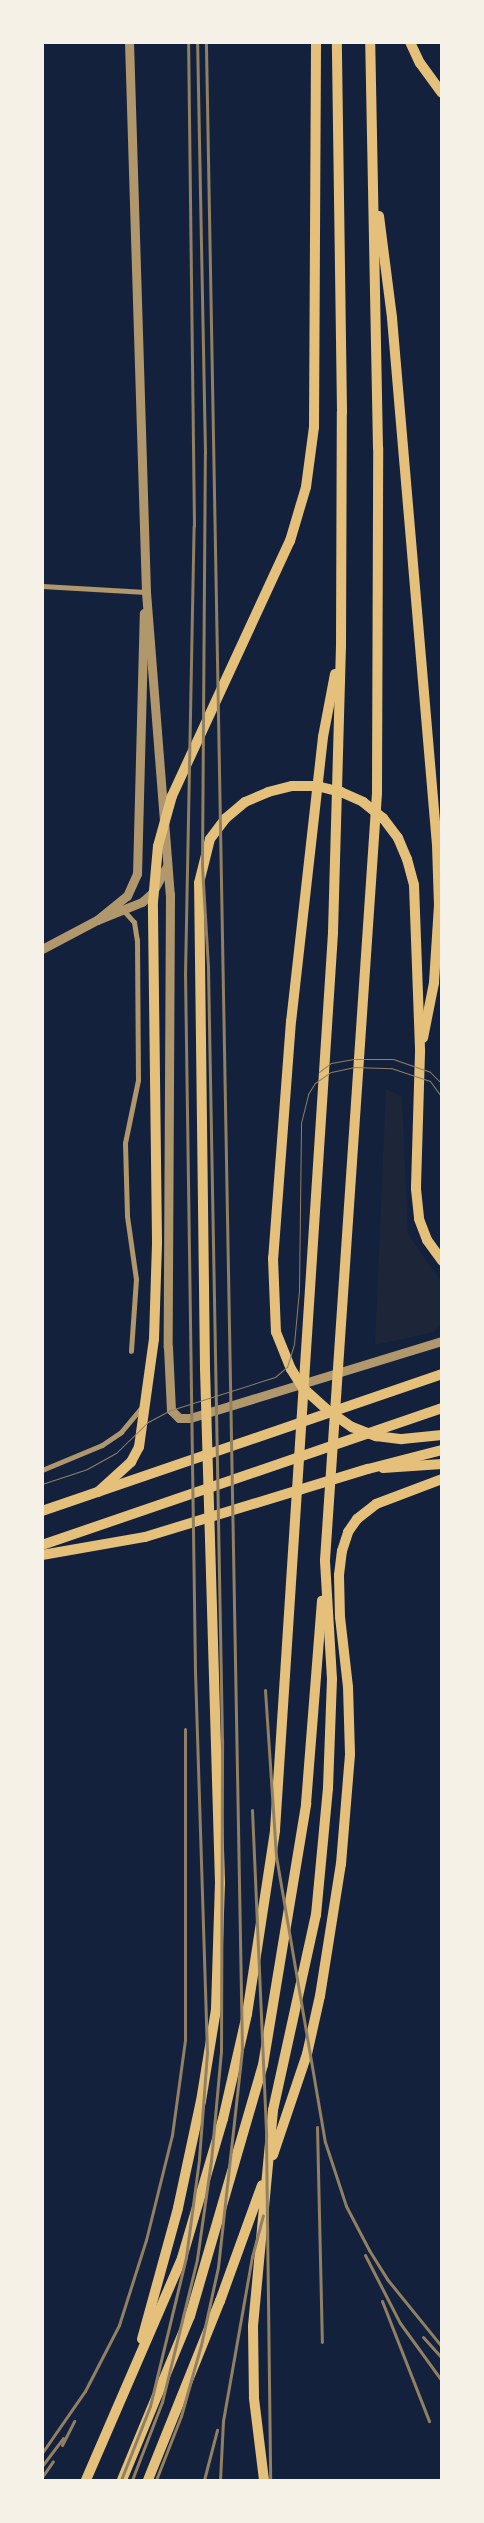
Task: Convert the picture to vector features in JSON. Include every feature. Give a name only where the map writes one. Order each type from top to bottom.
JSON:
[{"type":"main road","points":[[98,1492],[131,1462],[139,1447],[149,1386],[156,1285],[156,1080],[152,902],[158,846],[172,796],[290,541],[302,504],[314,427],[316,42]]},
{"type":"main road","points":[[86,2480],[182,2258],[223,2119],[247,2014],[275,1830],[333,932],[341,646],[342,412],[337,42]]},
{"type":"main road","points":[[122,2480],[190,2316],[263,2065],[306,1804],[326,1560],[370,933],[377,793],[379,652],[370,42]]},
{"type":"main road","points":[[410,42],[420,63],[442,93]]},
{"type":"main road","points":[[372,166],[392,318],[413,585],[437,845],[439,905],[434,983],[420,1052]]},
{"type":"main road","points":[[341,646],[323,737],[291,1021],[274,1248],[276,1332],[291,1369],[303,1388],[326,1410],[352,1427],[376,1436],[402,1439],[442,1435]]},
{"type":"main road","points":[[131,2379],[178,2208],[201,2101],[216,2009],[220,1882],[205,1368],[199,883],[210,839],[226,818],[245,802],[268,792],[292,786],[317,786],[341,792],[363,802],[383,818],[398,838],[414,885],[420,1052],[416,1189],[419,1219],[427,1240],[442,1261]]},
{"type":"main road","points":[[42,1511],[442,1374]]},
{"type":"main road","points":[[42,1545],[442,1408]]},
{"type":"main road","points":[[42,1555],[145,1537],[368,1469],[442,1450]]},
{"type":"main road","points":[[368,1469],[442,1464]]},
{"type":"main road","points":[[148,2480],[220,2301],[304,2062],[320,1996],[341,1864],[350,1754],[348,1687],[340,1617],[339,1575],[342,1551],[348,1532],[357,1519],[376,1504],[442,1479]]},
{"type":"main road","points":[[264,2480],[254,2398],[253,2326],[273,2110],[316,1915],[328,1788],[332,1679],[326,1560]]},
{"type":"street","points":[[129,42],[146,592],[169,862],[168,1347],[171,1410],[180,1418],[190,1418],[442,1340]]},
{"type":"street","points":[[42,586],[146,592]]},
{"type":"street","points":[[97,920],[127,896],[137,874],[139,720],[146,592]]},
{"type":"street","points":[[42,949],[97,920],[124,911],[152,893],[169,862]]},
{"type":"street","points":[[124,911],[134,922],[137,940],[138,1080],[125,1143],[127,1216],[136,1279],[131,1351]]},
{"type":"street","points":[[42,1470],[78,1456],[122,1432],[134,1420],[149,1386]]},
{"type":"shaded area","points":[[386,1089],[402,1097],[408,1234],[441,1282],[442,1323],[434,1332],[375,1345]]},
{"type":"tram line","points":[[319,1072],[331,1063],[354,1059],[393,1059],[430,1072],[442,1084]]},
{"type":"tram line","points":[[42,1484],[87,1469],[116,1453],[148,1422],[171,1410],[275,1377],[287,1367],[294,1344],[299,1290],[301,1123],[308,1094],[315,1083],[331,1072],[354,1067],[391,1068],[430,1081],[441,1096],[442,1193]]},
{"type":"railway","points":[[121,2480],[150,2406],[186,2257],[199,2159],[207,2053],[195,1671],[185,975],[194,526],[188,42]]},
{"type":"railway","points":[[132,2480],[162,2402],[197,2259],[211,2161],[221,2052],[222,1740],[208,967],[202,865],[205,453],[197,42]]},
{"type":"railway","points":[[156,2480],[181,2416],[201,2345],[218,2267],[242,2050],[206,42]]},
{"type":"railway","points":[[265,1690],[276,1856],[325,2142],[346,2206],[369,2250],[387,2279],[442,2347]]},
{"type":"railway","points":[[42,2453],[85,2391],[119,2325],[146,2240],[172,2135],[185,2040],[185,1729]]},
{"type":"railway","points":[[252,1810],[266,2137],[270,2480]]},
{"type":"railway","points":[[317,2127],[322,2342]]},
{"type":"railway","points":[[220,2480],[223,2421],[252,2257],[263,2215]]},
{"type":"railway","points":[[365,2255],[400,2323],[442,2381]]},
{"type":"railway","points":[[382,2301],[429,2421]]},
{"type":"railway","points":[[423,2337],[442,2358]]},
{"type":"railway","points":[[62,2445],[74,2421]]},
{"type":"railway","points":[[204,2480],[217,2430]]},
{"type":"railway","points":[[42,2466],[63,2438]]},
{"type":"railway","points":[[42,2477],[53,2461]]}]
